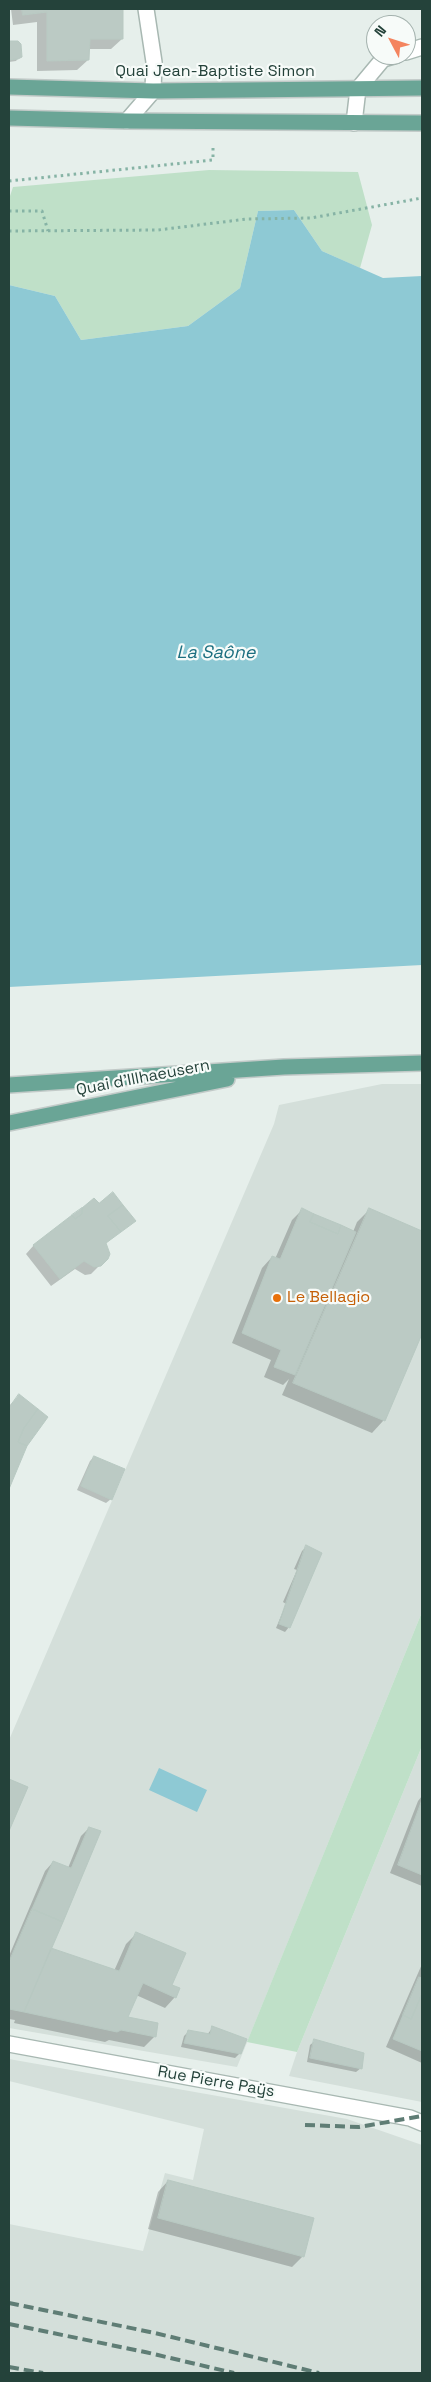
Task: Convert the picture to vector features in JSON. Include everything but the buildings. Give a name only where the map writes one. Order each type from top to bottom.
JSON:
[{"type":"main road","name":"Quai Jean-Baptiste Simon","points":[[9,87],[154,91],[422,88]]},
{"type":"main road","points":[[9,118],[127,121],[422,123]]},
{"type":"main road","name":"Quai d'Illhaeusern","points":[[9,1085],[284,1067],[422,1063]]},
{"type":"main road","name":"Quai d'Illhaeusern","points":[[9,1123],[284,1067]]},
{"type":"street","points":[[127,121],[154,91],[154,62],[146,9]]},
{"type":"street","points":[[354,122],[358,89],[378,65]]},
{"type":"street","name":"Rue Pierre Paÿs","points":[[9,2044],[410,2118],[422,2123]]},
{"type":"path","points":[[9,181],[213,160],[213,140]]},
{"type":"path","points":[[9,231],[158,230],[246,219],[311,218],[422,198]]},
{"type":"path","points":[[9,211],[42,211],[48,231]]},
{"type":"shaded area","points":[[382,1084],[422,1084],[422,1612],[237,2067],[9,2028],[9,1740],[274,1124],[279,1105]]},
{"type":"shaded area","points":[[422,1746],[422,2102],[289,2076],[297,2052]]},
{"type":"shaded area","points":[[9,2059],[347,2119],[422,2145],[422,2373],[9,2373],[9,2224],[143,2251],[165,2173],[193,2180],[204,2129],[9,2081]]},
{"type":"green space","points":[[209,170],[358,172],[372,225],[360,268],[322,251],[294,210],[258,211],[240,288],[188,326],[81,340],[55,296],[9,285],[9,199],[13,187]]},
{"type":"green space","points":[[422,1612],[422,1746],[297,2052],[247,2042]]},
{"type":"water","name":"La Saône","points":[[294,210],[322,251],[383,278],[422,276],[422,965],[9,987],[9,285],[55,296],[81,340],[188,326],[240,288],[258,211]]},
{"type":"water","points":[[159,1768],[207,1790],[197,1812],[149,1790]]},
{"type":"railway","points":[[305,2125],[359,2127],[422,2116]]},
{"type":"railway","points":[[9,2303],[155,2333],[319,2373]]},
{"type":"railway","points":[[9,2324],[145,2352],[234,2373]]},
{"type":"railway","points":[[9,2367],[43,2373]]},
{"type":"place","name":"Le Bellagio","points":[[277,1298]]}]
